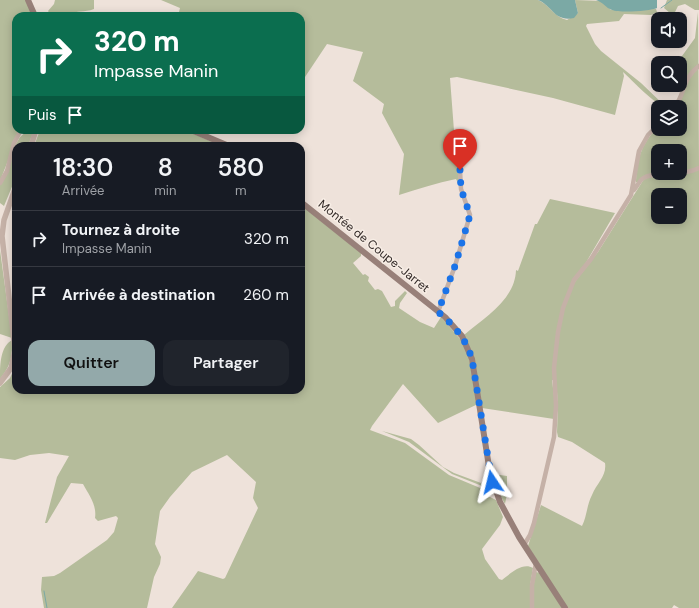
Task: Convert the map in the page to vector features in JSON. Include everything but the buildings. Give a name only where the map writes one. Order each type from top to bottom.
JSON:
[{"type":"main road","points":[[28,0],[33,12]]},
{"type":"main road","points":[[201,134],[220,142]]},
{"type":"main road","name":"Montée de Coupe-Jarret","points":[[305,205],[438,312],[458,331],[470,353],[475,370],[492,482],[500,502],[524,545],[565,608]]},
{"type":"street","points":[[678,100],[686,80],[699,66]]},
{"type":"street","points":[[633,191],[639,151],[651,132]]},
{"type":"street","points":[[0,184],[6,171],[12,150]]},
{"type":"street","points":[[524,545],[530,535],[534,523],[554,437],[556,406],[554,368],[562,313],[574,280],[591,259],[641,180],[650,176],[686,173],[699,168]]},
{"type":"street","points":[[438,312],[455,266],[470,215],[461,189],[460,170]]},
{"type":"street","points":[[12,197],[6,214],[2,236],[12,324]]},
{"type":"street","points":[[0,383],[11,368],[12,364]]},
{"type":"street","points":[[532,608],[532,585],[536,563]]},
{"type":"green space","points":[[0,0],[26,0],[31,12],[12,12],[12,134],[18,134],[15,142],[12,142],[12,150],[0,181]]},
{"type":"green space","points":[[55,0],[94,0],[94,9],[78,12],[49,12]]},
{"type":"green space","points":[[161,0],[538,0],[559,16],[567,20],[578,13],[575,0],[602,1],[611,10],[656,9],[657,12],[651,12],[651,15],[624,14],[619,21],[587,24],[586,26],[595,44],[601,51],[641,83],[659,100],[653,100],[623,72],[624,76],[615,115],[553,98],[457,77],[450,78],[455,144],[458,144],[460,166],[458,169],[459,181],[458,183],[456,179],[399,195],[404,154],[382,113],[384,104],[353,81],[363,52],[327,44],[305,77],[305,12],[179,12],[180,8]]},
{"type":"green space","points":[[667,0],[699,0],[699,10],[695,10],[685,4],[678,6],[675,12],[669,12],[664,8]]},
{"type":"green space","points":[[698,12],[699,167],[687,171],[687,144],[651,144],[651,174],[638,183],[636,182],[637,166],[641,152],[651,135],[651,136],[687,136],[687,100],[679,100],[682,92],[687,92],[687,56],[682,56],[695,38]]},
{"type":"green space","points":[[23,134],[32,134],[30,142],[17,142]]},
{"type":"green space","points":[[38,134],[194,134],[212,142],[36,142]]},
{"type":"green space","points":[[12,152],[12,187],[4,206],[0,203],[0,185]]},
{"type":"green space","points":[[699,169],[699,608],[679,608],[674,605],[672,608],[567,608],[528,546],[541,505],[582,526],[590,499],[605,472],[605,463],[572,442],[558,437],[556,381],[552,380],[554,419],[482,408],[475,361],[464,335],[498,307],[505,299],[514,281],[516,270],[518,271],[535,224],[537,224],[550,199],[615,213],[574,283],[598,252],[644,179],[651,177],[651,180],[687,180],[687,174]]},
{"type":"green space","points":[[305,208],[361,253],[361,256],[353,263],[363,275],[365,274],[369,277],[368,281],[375,290],[378,289],[382,291],[391,307],[395,306],[395,301],[405,291],[407,293],[400,303],[399,308],[420,322],[434,328],[441,317],[461,340],[468,353],[478,404],[438,423],[403,384],[370,430],[405,443],[449,475],[485,490],[486,495],[496,500],[503,517],[500,525],[482,549],[485,559],[499,579],[502,580],[512,572],[525,566],[533,568],[530,586],[530,608],[172,608],[198,571],[223,579],[225,578],[258,508],[253,498],[256,482],[227,455],[192,472],[160,511],[155,544],[161,557],[160,564],[154,577],[147,608],[44,608],[41,590],[42,577],[54,576],[60,573],[107,540],[114,532],[118,518],[116,516],[98,521],[95,518],[95,509],[92,500],[83,484],[71,483],[47,523],[45,523],[57,477],[69,456],[49,453],[30,455],[15,460],[0,458],[0,387],[10,378],[12,374],[12,394],[305,394]]},
{"type":"green space","points":[[0,250],[12,338],[0,334]]},
{"type":"green space","points":[[12,340],[10,361],[0,379],[3,352],[8,343]]},
{"type":"green space","points":[[382,431],[411,439],[443,467],[454,473],[481,483],[482,486],[452,474],[409,442]]},
{"type":"green space","points":[[493,474],[507,476],[507,494],[505,504],[494,484]]},
{"type":"green space","points":[[536,572],[540,573],[562,608],[534,608],[533,588]]},
{"type":"water","points":[[538,0],[575,0],[578,13],[574,18],[562,18]]},
{"type":"water","points":[[596,0],[657,0],[657,8],[649,10],[616,11]]},
{"type":"waterway","points":[[661,8],[672,0]]},
{"type":"waterway","points":[[44,591],[47,608]]},
{"type":"route","points":[[460,170],[461,189],[470,215],[455,266],[438,312],[458,331],[468,346],[475,370],[492,482]]}]
